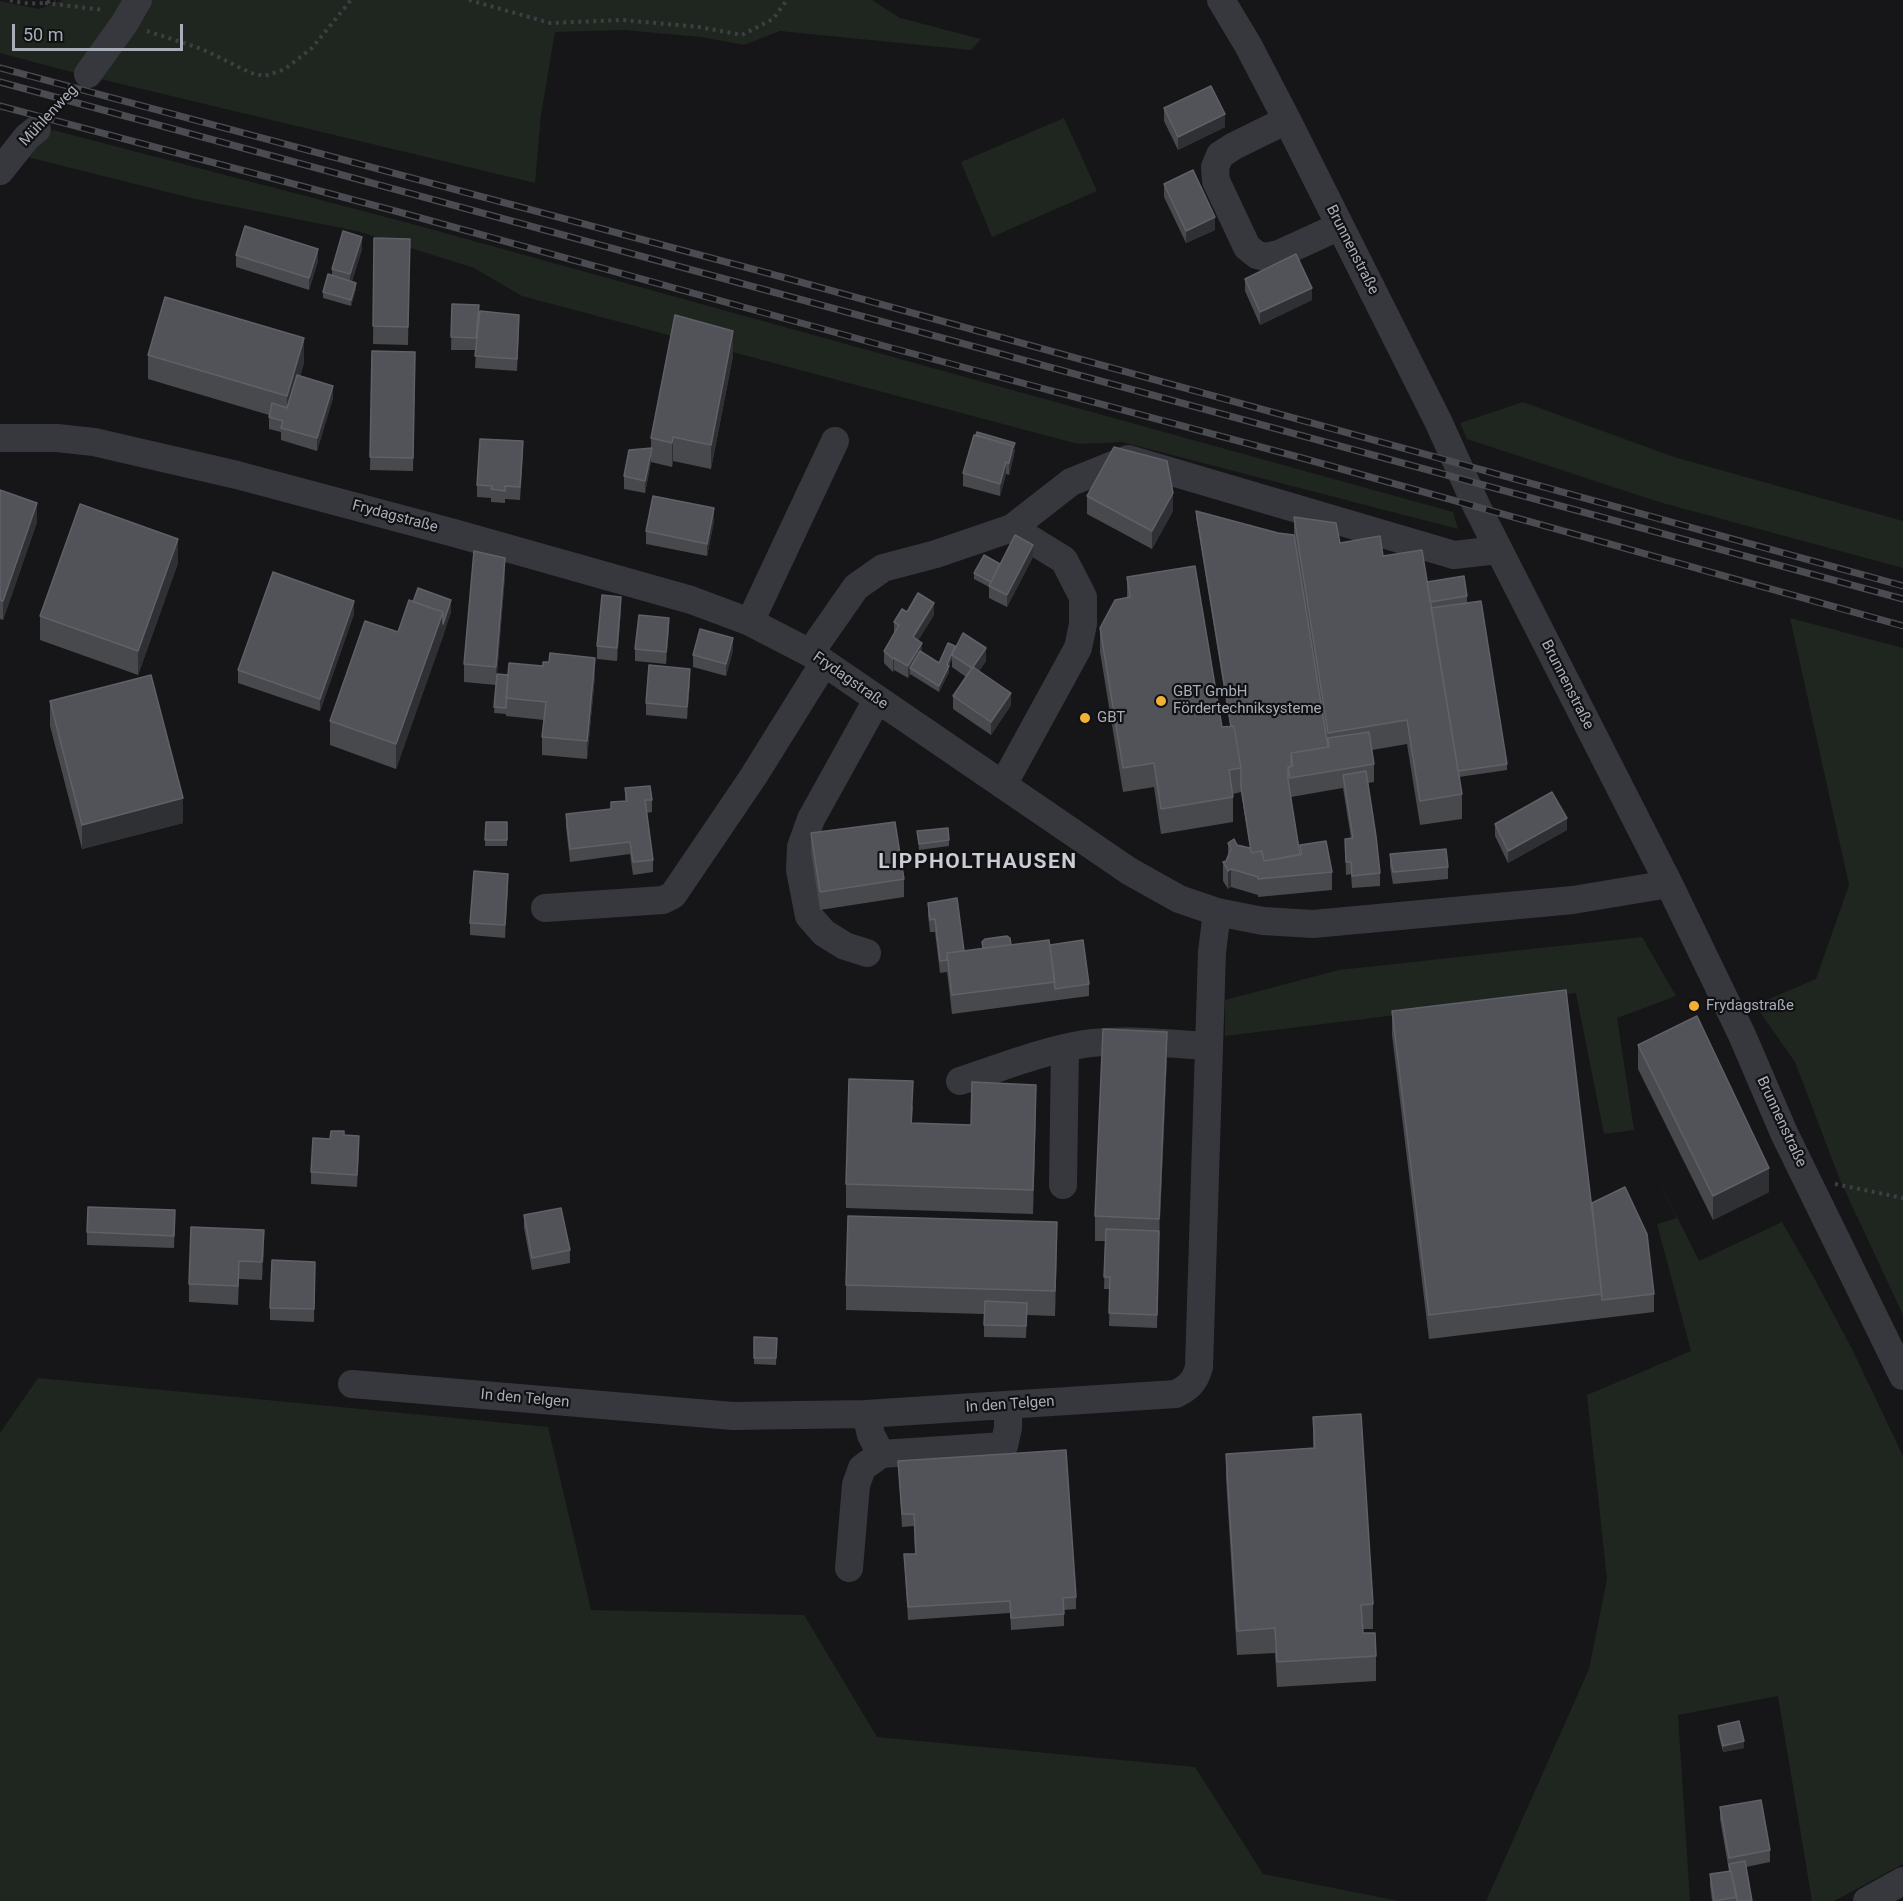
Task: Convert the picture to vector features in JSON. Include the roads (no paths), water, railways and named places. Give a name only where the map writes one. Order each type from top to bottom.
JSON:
[{"type":"street","name":"Brunnenstraße","points":[[1221,0],[1248,45],[1287,120],[1438,421],[1498,550],[1669,884],[1742,1035],[1784,1133],[1903,1376]]},
{"type":"street","name":"Mühlenweg","points":[[88,74],[131,12]]},
{"type":"street","points":[[1287,120],[1220,155],[1215,167],[1216,181],[1247,247],[1257,255],[1266,257],[1279,254],[1340,226]]},
{"type":"street","name":"Mühlenweg","points":[[0,171],[27,137],[37,129]]},
{"type":"street","name":"Frydagstraße","points":[[0,438],[57,438],[94,442],[237,475],[454,533],[668,594],[750,622],[817,658],[1129,871],[1179,899],[1217,912],[1263,921],[1313,924],[1573,900],[1669,884]]},
{"type":"street","points":[[750,622],[835,441]]},
{"type":"street","points":[[545,908],[663,900],[673,895],[753,777],[856,587],[883,568],[936,554],[1012,528],[1071,482],[1128,459],[1454,555],[1498,550]]},
{"type":"street","points":[[1003,785],[1078,648],[1083,624],[1083,597],[1064,560],[1012,528]]},
{"type":"street","points":[[867,953],[845,946],[824,933],[809,916],[800,870],[801,847],[811,819],[877,700]]},
{"type":"street","name":"In den Telgen","points":[[352,1384],[733,1416],[866,1414],[1176,1394],[1187,1388],[1196,1379],[1199,1367],[1212,952],[1217,912]]},
{"type":"street","points":[[960,1081],[1065,1048],[1108,1042],[1209,1046]]},
{"type":"street","points":[[1063,1185],[1065,1048]]},
{"type":"street","points":[[849,1568],[856,1485],[862,1468],[881,1454],[1004,1446],[1008,1428],[1008,1405]]},
{"type":"street","points":[[866,1414],[871,1435],[881,1454]]},
{"type":"street","points":[[1867,1901],[1903,1881]]},
{"type":"railway","points":[[0,68],[771,274],[1903,586]]},
{"type":"railway","points":[[0,82],[1903,599]]},
{"type":"railway","points":[[0,106],[399,212],[1302,458],[1903,626]]},
{"type":"place","name":"GBT GmbH Fördertechniksysteme","points":[[1161,701]]},
{"type":"place","name":"GBT","points":[[1085,718]]},
{"type":"place","name":"Frydagstraße","points":[[1694,1006]]},
{"type":"district","name":"LIPPHOLTHAUSEN","points":[[978,863]]}]
